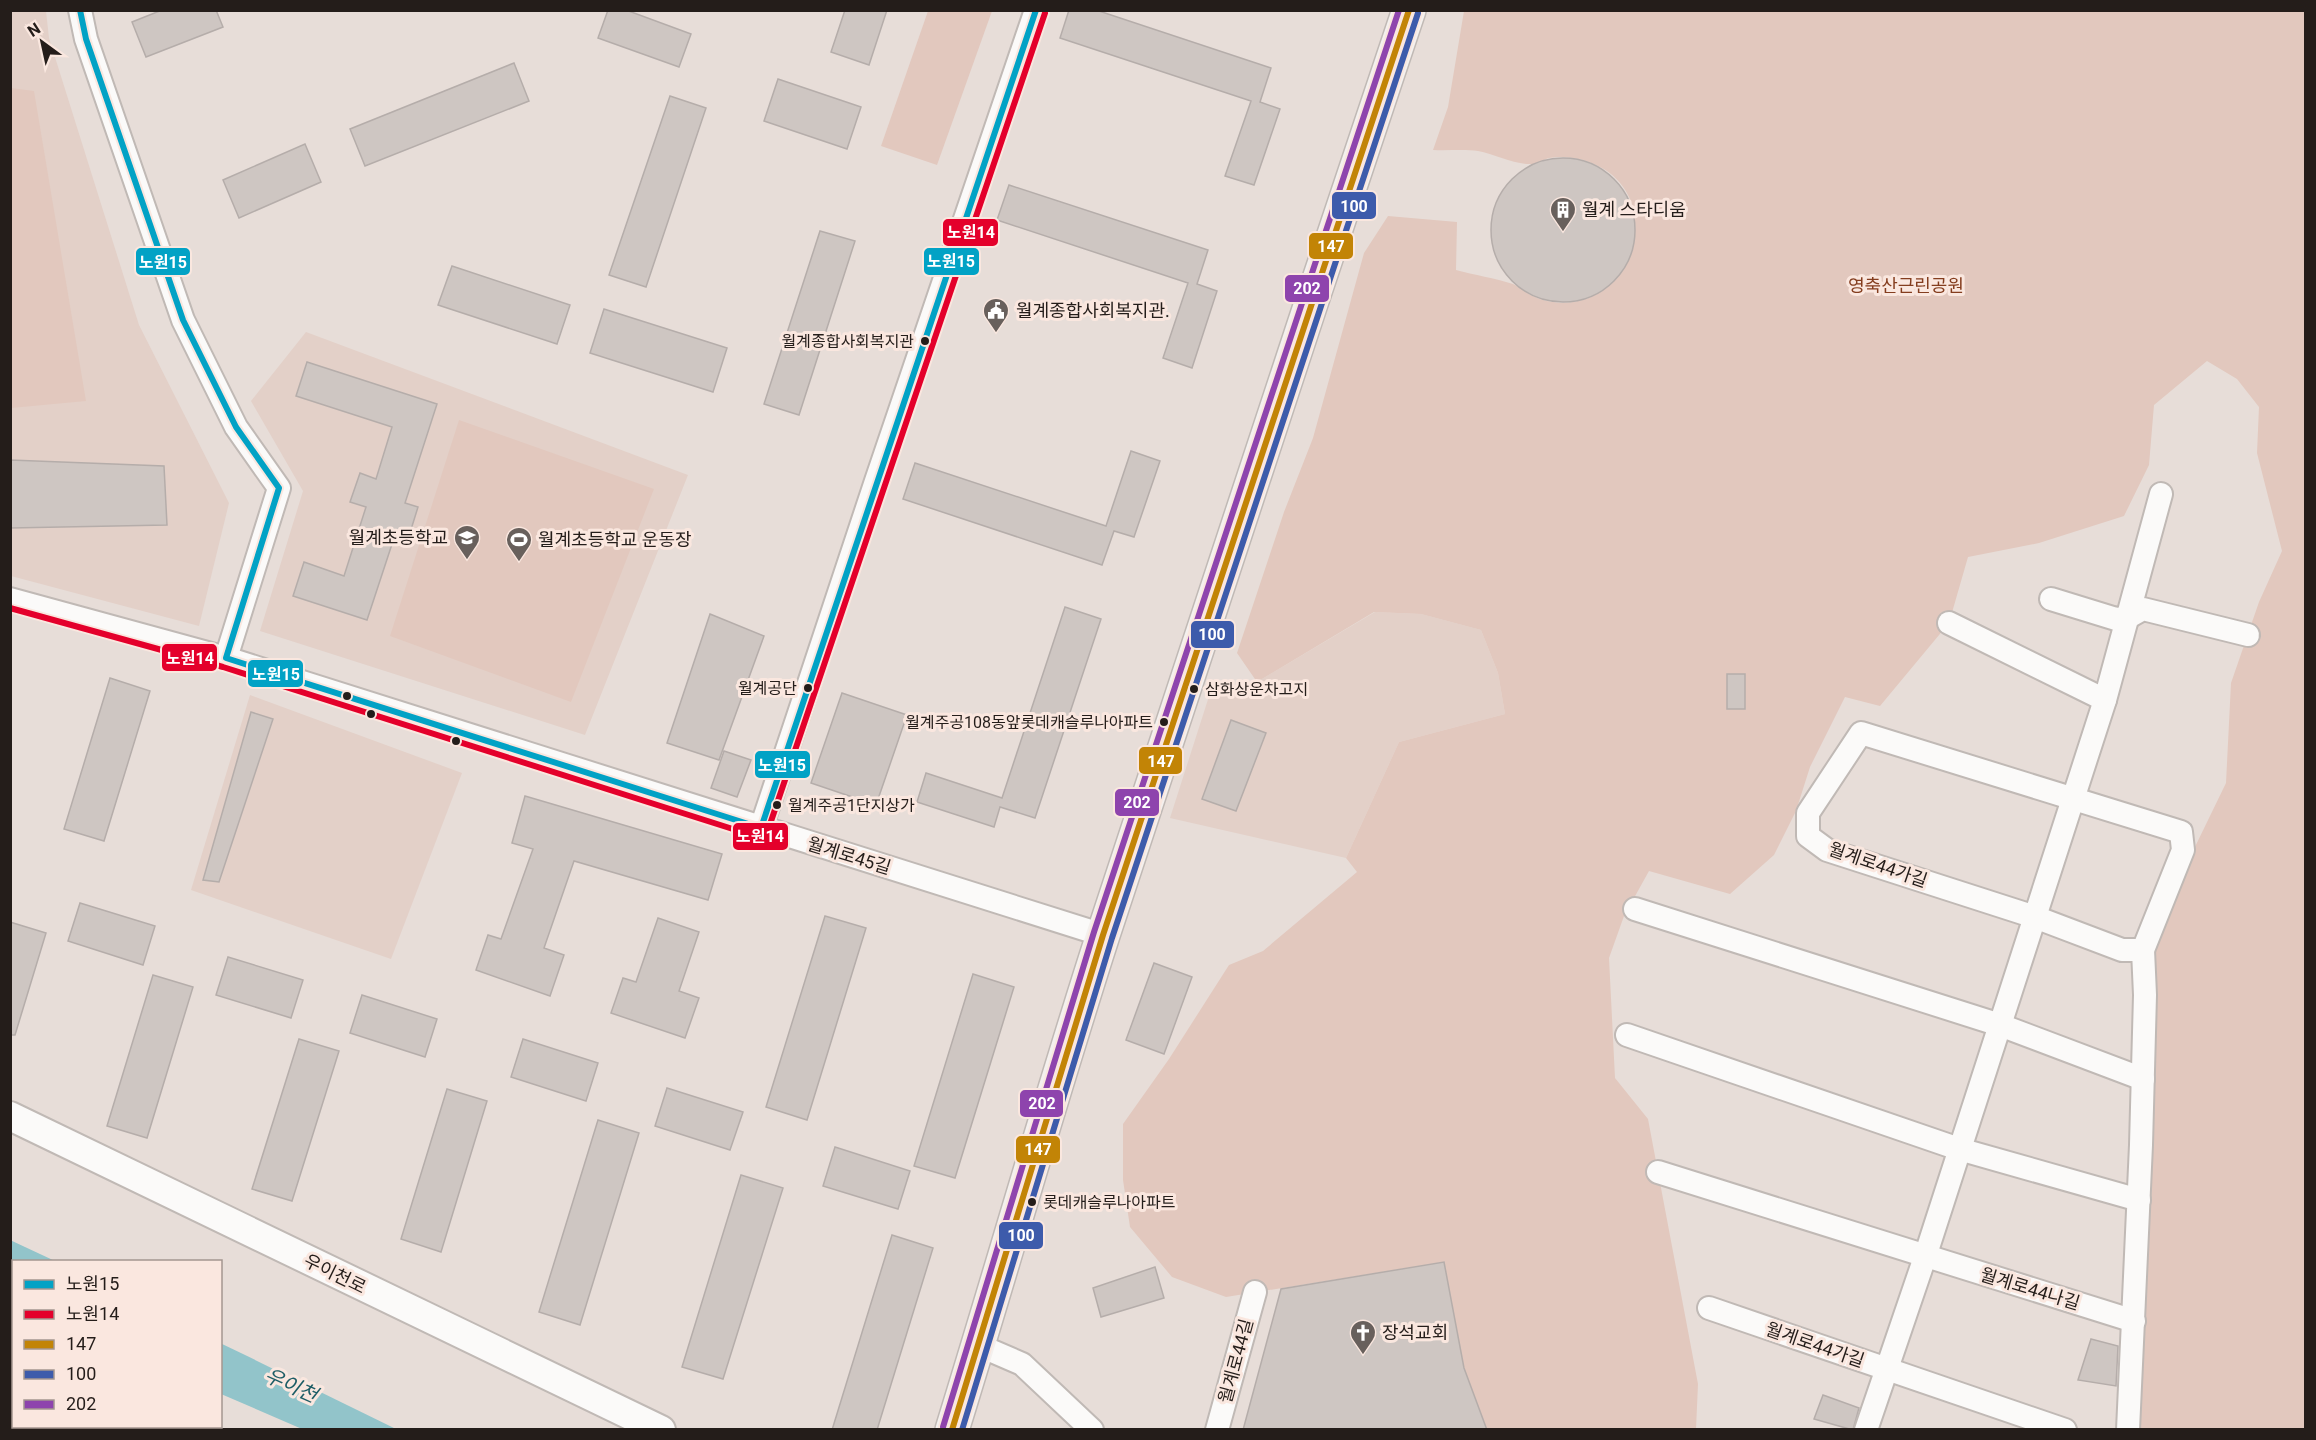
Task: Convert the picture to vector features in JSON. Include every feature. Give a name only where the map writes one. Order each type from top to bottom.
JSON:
[{"type":"main road","points":[[952,1430],[1103,935],[1143,819],[1212,598],[1409,10]]},
{"type":"street","points":[[80,10],[86,39],[183,320],[236,427],[279,489],[226,658]]},
{"type":"street","points":[[761,828],[1036,10]]},
{"type":"street","name":"월계로44가길","points":[[1866,1430],[1925,1257],[2104,700],[2161,494]]},
{"type":"street","name":"월계로45길","points":[[10,599],[226,658],[1103,935]]},
{"type":"street","points":[[2050,599],[2116,619],[2127,618],[2143,609],[2248,635]]},
{"type":"street","points":[[1949,623],[2104,700]]},
{"type":"street","name":"월계로44가길","points":[[2035,917],[1827,850],[1808,836],[1809,813],[1861,733],[2073,798]]},
{"type":"street","points":[[2073,798],[2181,832],[2183,850],[2144,950],[2139,1200],[2128,1430]]},
{"type":"street","points":[[1635,909],[2000,1025],[2143,1079]]},
{"type":"street","points":[[2035,917],[2122,950],[2144,950]]},
{"type":"street","points":[[1627,1035],[1959,1149],[2139,1200]]},
{"type":"street","name":"우이천로","points":[[10,1116],[661,1430]]},
{"type":"street","points":[[1658,1172],[1925,1257]]},
{"type":"street","name":"월계로44나길","points":[[1925,1257],[2134,1321]]},
{"type":"street","name":"월계로44길","points":[[1217,1430],[1255,1292]]},
{"type":"street","name":"월계로44가길","points":[[1709,1308],[1886,1370]]},
{"type":"street","points":[[978,1345],[1022,1364],[1092,1430]]},
{"type":"street","points":[[1886,1370],[2065,1430]]},
{"type":"shaded area","points":[[10,11],[46,11],[49,38],[139,325],[229,503],[199,626],[11,576]]},
{"type":"shaded area","name":"월계초등학교","points":[[306,332],[688,475],[585,735],[260,631],[303,491],[251,401]]},
{"type":"shaded area","points":[[1375,612],[1421,614],[1481,630],[1498,673],[1505,714],[1399,742],[1346,858],[1170,818],[1211,690],[1257,682]]},
{"type":"shaded area","points":[[250,695],[462,773],[391,959],[191,890]]},
{"type":"green space","points":[[928,11],[992,11],[937,165],[881,146]]},
{"type":"green space","name":"영축산근린공원","points":[[1464,11],[2305,11],[2305,1429],[2138,1429],[2154,951],[2193,851],[2226,783],[2231,683],[2259,602],[2282,551],[2257,453],[2259,407],[2237,379],[2207,361],[2154,405],[2149,465],[2124,516],[2039,543],[1968,557],[1949,623],[1880,706],[1845,697],[1810,767],[1796,811],[1774,855],[1730,894],[1649,871],[1624,916],[1609,958],[1615,1078],[1648,1119],[1698,1384],[1696,1429],[1484,1429],[1485,1425],[1464,1368],[1444,1262],[1226,1297],[1172,1277],[1130,1227],[1123,1180],[1123,1124],[1169,1059],[1229,965],[1263,951],[1357,872],[1346,858],[1399,742],[1505,714],[1498,673],[1481,630],[1421,614],[1374,612],[1257,682],[1237,653],[1284,512],[1313,438],[1364,253],[1388,216],[1457,222],[1456,270],[1513,284],[1530,295],[1552,302],[1573,302],[1595,295],[1613,282],[1626,264],[1633,244],[1635,223],[1631,202],[1620,183],[1602,168],[1576,158],[1549,158],[1525,164],[1478,151],[1433,150],[1448,107]]},
{"type":"green space","points":[[11,88],[34,91],[86,401],[11,408]]},
{"type":"green space","name":"월계초등학교 운동장","points":[[459,420],[654,489],[571,702],[390,636]]},
{"type":"water","points":[[10,1240],[53,1260],[12,1260],[12,1306],[10,1305]]},
{"type":"water","name":"우이천","points":[[222,1344],[396,1429],[302,1429],[222,1394]]},
{"type":"building","points":[[162,10],[216,10],[223,27],[146,57],[132,22]]},
{"type":"building","points":[[608,10],[626,10],[691,34],[679,67],[598,38]]},
{"type":"building","points":[[845,10],[887,10],[869,65],[831,52]]},
{"type":"building","points":[[1069,10],[1096,10],[1271,68],[1260,102],[1280,109],[1254,185],[1225,176],[1251,101],[1060,38]]},
{"type":"building","points":[[514,63],[529,101],[365,166],[350,129]]},
{"type":"building","points":[[778,79],[861,107],[847,149],[764,121]]},
{"type":"building","points":[[670,96],[706,108],[646,287],[609,275]]},
{"type":"building","points":[[305,144],[321,182],[239,218],[223,180]]},
{"type":"building","name":"월계 스타디움","points":[[1563,158],[1591,163],[1614,179],[1630,202],[1635,230],[1630,258],[1614,281],[1591,297],[1563,302],[1535,297],[1512,281],[1496,258],[1491,230],[1496,202],[1512,179],[1535,163]]},
{"type":"building","points":[[1009,185],[1208,250],[1197,284],[1217,291],[1192,368],[1163,358],[1188,283],[997,220]]},
{"type":"building","points":[[820,231],[855,241],[799,415],[764,404]]},
{"type":"building","points":[[452,266],[570,305],[557,344],[438,305]]},
{"type":"building","points":[[604,309],[727,348],[713,392],[590,353]]},
{"type":"building","name":"월계초등학교","points":[[307,362],[437,404],[405,503],[418,507],[409,536],[396,532],[367,620],[293,596],[304,562],[344,576],[366,507],[350,502],[360,473],[376,479],[392,427],[296,396]]},
{"type":"building","points":[[1131,451],[1160,461],[1134,537],[1114,531],[1102,565],[903,499],[915,463],[1106,526]]},
{"type":"building","points":[[10,460],[164,466],[167,525],[10,528]]},
{"type":"building","points":[[1065,607],[1101,619],[1035,818],[1000,807],[994,827],[917,802],[926,773],[1002,798]]},
{"type":"building","points":[[710,614],[764,636],[719,760],[667,743]]},
{"type":"building","points":[[1727,674],[1745,674],[1745,709],[1727,709]]},
{"type":"building","points":[[110,678],[150,691],[104,841],[64,829]]},
{"type":"building","points":[[842,693],[907,715],[876,805],[811,783]]},
{"type":"building","points":[[251,712],[273,719],[219,882],[203,880]]},
{"type":"building","points":[[1231,720],[1266,733],[1236,811],[1202,799]]},
{"type":"building","points":[[724,751],[751,760],[737,797],[711,788]]},
{"type":"building","points":[[525,796],[722,854],[708,900],[574,861],[544,948],[564,955],[550,996],[476,970],[488,935],[501,939],[533,849],[512,843]]},
{"type":"building","points":[[80,903],[155,926],[143,965],[68,941]]},
{"type":"building","points":[[825,916],[866,928],[807,1120],[766,1107]]},
{"type":"building","points":[[658,918],[699,932],[679,991],[699,998],[685,1038],[611,1013],[623,978],[636,982]]},
{"type":"building","points":[[10,922],[46,933],[15,1035],[10,1035]]},
{"type":"building","points":[[228,957],[303,980],[291,1018],[216,995]]},
{"type":"building","points":[[1154,963],[1192,977],[1164,1054],[1126,1040]]},
{"type":"building","points":[[973,974],[1014,987],[955,1178],[914,1166]]},
{"type":"building","points":[[153,975],[193,987],[147,1138],[107,1126]]},
{"type":"building","points":[[362,995],[437,1019],[425,1057],[350,1033]]},
{"type":"building","points":[[299,1039],[339,1051],[292,1201],[252,1189]]},
{"type":"building","points":[[523,1039],[598,1063],[586,1101],[511,1077]]},
{"type":"building","points":[[667,1088],[743,1112],[730,1150],[655,1126]]},
{"type":"building","points":[[447,1089],[487,1101],[441,1252],[401,1239]]},
{"type":"building","points":[[598,1120],[639,1133],[580,1325],[539,1312]]},
{"type":"building","points":[[835,1147],[910,1171],[898,1209],[823,1186]]},
{"type":"building","points":[[741,1175],[783,1188],[723,1379],[682,1367]]},
{"type":"building","points":[[892,1235],[933,1248],[877,1430],[832,1430]]},
{"type":"building","name":"장석교회","points":[[1444,1262],[1464,1368],[1487,1430],[1243,1430],[1281,1289]]},
{"type":"building","points":[[1155,1267],[1164,1298],[1101,1317],[1093,1288]]},
{"type":"building","points":[[2091,1339],[2118,1346],[2116,1386],[2078,1380]]},
{"type":"building","points":[[1823,1395],[1859,1408],[1853,1430],[1814,1419]]},
{"type":"transit line","name":"노원15","points":[[80,10],[86,39],[183,320],[236,427],[279,488],[226,658],[761,828],[1036,10]]},
{"type":"transit line","name":"202","points":[[943,1427],[1094,932],[1399,10]]},
{"type":"transit line","name":"147","points":[[952,1430],[1103,935],[1409,10]]},
{"type":"transit line","name":"노원14","points":[[10,608],[223,667],[758,837],[766,836],[1045,13]]},
{"type":"transit line","name":"100","points":[[962,1430],[1112,938],[1418,13]]},
{"type":"place","name":"월계 스타디움","points":[[1563,233]]},
{"type":"place","name":"월계종합사회복지관.","points":[[996,334]]},
{"type":"place","name":"월계종합사회복지관","points":[[925,341]]},
{"type":"place","name":"월계초등학교","points":[[467,561]]},
{"type":"place","name":"월계초등학교 운동장","points":[[519,563]]},
{"type":"place","name":"월계공단","points":[[808,688]]},
{"type":"place","name":"삼화상운차고지","points":[[1194,689]]},
{"type":"place","name":"월계주공108동앞롯데캐슬루나아파트","points":[[1164,722]]},
{"type":"place","name":"월계주공1단지상가","points":[[777,805]]},
{"type":"place","name":"롯데캐슬루나아파트","points":[[1032,1202]]},
{"type":"place","name":"장석교회","points":[[1363,1356]]}]
